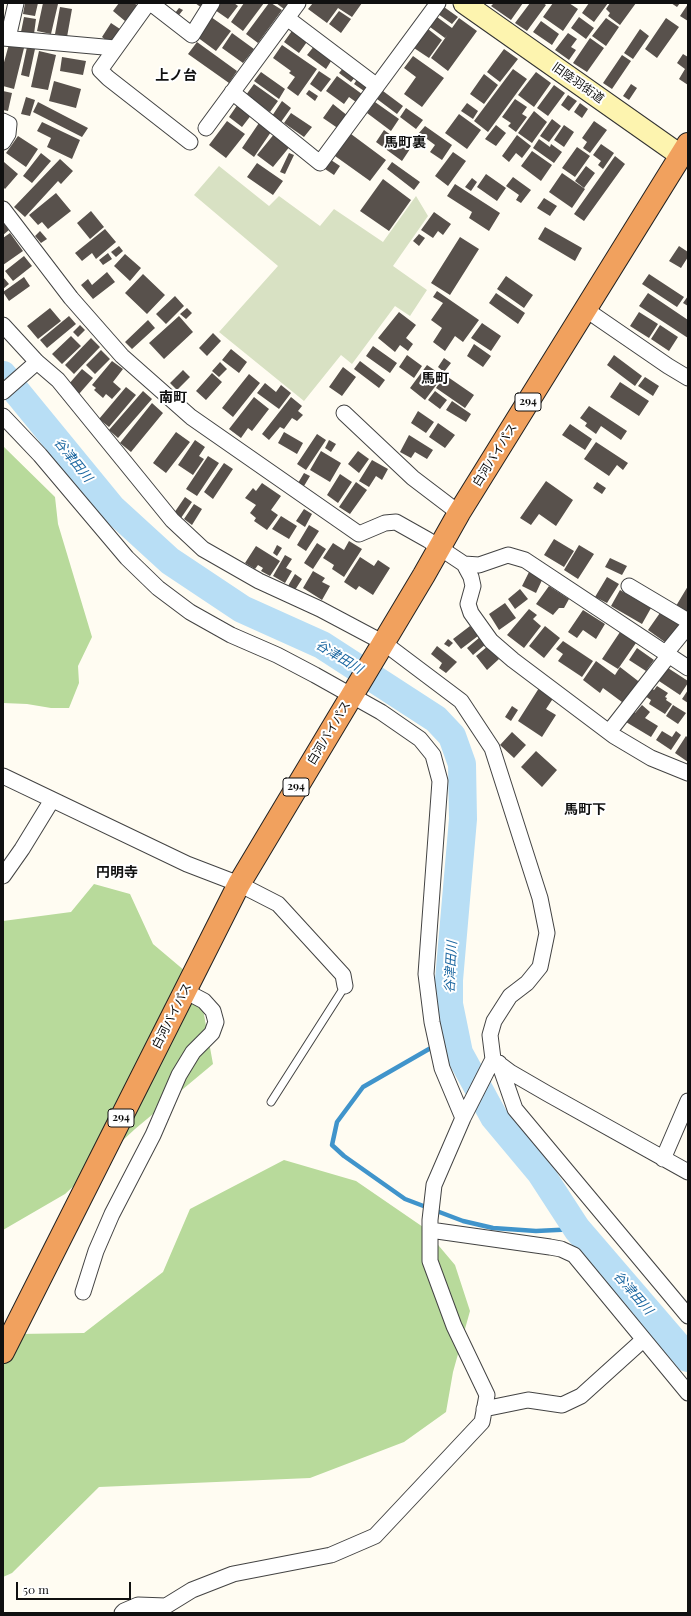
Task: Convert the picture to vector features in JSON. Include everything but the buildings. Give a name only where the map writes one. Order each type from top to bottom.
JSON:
[{"type":"highway","name":"白河バイパス","points":[[3,1352],[239,884],[460,513],[684,150]]},
{"type":"street","points":[[16,3],[6,38],[115,48]]},
{"type":"street","points":[[190,142],[108,78],[100,70],[146,6],[152,4],[192,34],[212,3]]},
{"type":"street","points":[[206,128],[298,3]]},
{"type":"street","points":[[232,92],[320,163],[438,3]]},
{"type":"street","name":"旧陸羽街道","points":[[464,3],[684,150]]},
{"type":"street","points":[[287,18],[377,86]]},
{"type":"street","points":[[3,121],[9,124],[8,134],[3,142]]},
{"type":"street","points":[[3,209],[71,298],[122,356],[191,417],[359,534],[385,523],[396,522],[464,564],[471,577],[473,586],[468,604],[471,613],[491,640],[513,660],[609,732],[651,758],[688,773]]},
{"type":"street","points":[[585,309],[688,378]]},
{"type":"street","points":[[3,325],[37,362],[58,380],[172,520],[202,549],[259,581],[320,609],[381,646],[461,701],[492,748],[540,898],[547,933],[540,967],[527,983],[510,996],[494,1021],[490,1035],[496,1061],[515,1109],[688,1316]]},
{"type":"street","points":[[3,392],[37,362]]},
{"type":"street","points":[[344,413],[413,478],[460,513]]},
{"type":"street","points":[[3,416],[40,455],[127,558],[158,588],[190,612],[231,635],[277,655],[353,693],[420,739],[433,754],[440,781],[426,974],[432,1022],[442,1068],[463,1118]]},
{"type":"street","points":[[464,564],[479,565],[508,555],[525,560],[688,668]]},
{"type":"street","points":[[629,586],[688,621]]},
{"type":"street","points":[[609,732],[688,626]]},
{"type":"street","points":[[3,776],[188,864],[239,884],[278,904],[343,975],[345,986]]},
{"type":"street","points":[[3,876],[22,849],[52,800]]},
{"type":"street","points":[[83,1292],[96,1251],[112,1214],[153,1134],[179,1075],[193,1052],[212,1033],[216,1022],[213,1011],[204,1001],[185,991]]},
{"type":"street","points":[[122,1613],[138,1605],[167,1609],[192,1590],[233,1574],[330,1555],[375,1536],[482,1422],[487,1395],[454,1326],[430,1261],[430,1225],[434,1185],[463,1118],[496,1061]]},
{"type":"street","points":[[496,1061],[548,1094],[688,1172]]},
{"type":"street","points":[[663,1159],[688,1100]]},
{"type":"street","points":[[430,1225],[562,1249],[574,1255],[688,1393]]},
{"type":"street","points":[[484,1409],[528,1400],[562,1405],[581,1396],[643,1340]]},
{"type":"lane","points":[[271,1102],[345,986]]},
{"type":"green space","points":[[219,166],[269,206],[279,196],[320,226],[334,209],[383,242],[416,196],[428,216],[393,266],[427,290],[410,316],[395,306],[352,364],[341,355],[304,401],[219,332],[278,266],[194,195]]},
{"type":"green space","points":[[3,446],[55,497],[58,524],[92,637],[78,666],[79,683],[69,708],[51,708],[27,704],[3,703]]},
{"type":"green space","points":[[94,884],[130,894],[153,944],[198,982],[213,1064],[135,1129],[65,1194],[3,1230],[3,921],[71,912]]},
{"type":"green space","points":[[284,1160],[356,1181],[423,1227],[455,1265],[470,1311],[453,1372],[446,1412],[404,1442],[310,1478],[99,1487],[12,1573],[3,1577],[3,1330],[18,1334],[84,1333],[163,1272],[190,1209]]},
{"type":"waterway","name":"谷津田川","points":[[3,375],[112,508],[170,561],[242,609],[322,645],[436,719],[452,736],[462,764],[463,819],[449,980],[449,1004],[459,1053],[494,1117],[540,1172],[577,1229],[688,1358]]},
{"type":"waterway","name":"谷津田川","points":[[456,1041],[429,1049],[363,1087],[337,1122],[332,1145],[344,1156],[405,1199],[463,1221],[493,1228],[536,1231],[577,1229]]},
{"type":"district","name":"上ノ台","points":[[176,76]]},
{"type":"district","name":"馬町裏","points":[[405,143]]},
{"type":"district","name":"馬町","points":[[435,379]]},
{"type":"district","name":"南町","points":[[173,398]]},
{"type":"district","name":"馬町下","points":[[585,810]]},
{"type":"district","name":"円明寺","points":[[117,873]]}]
